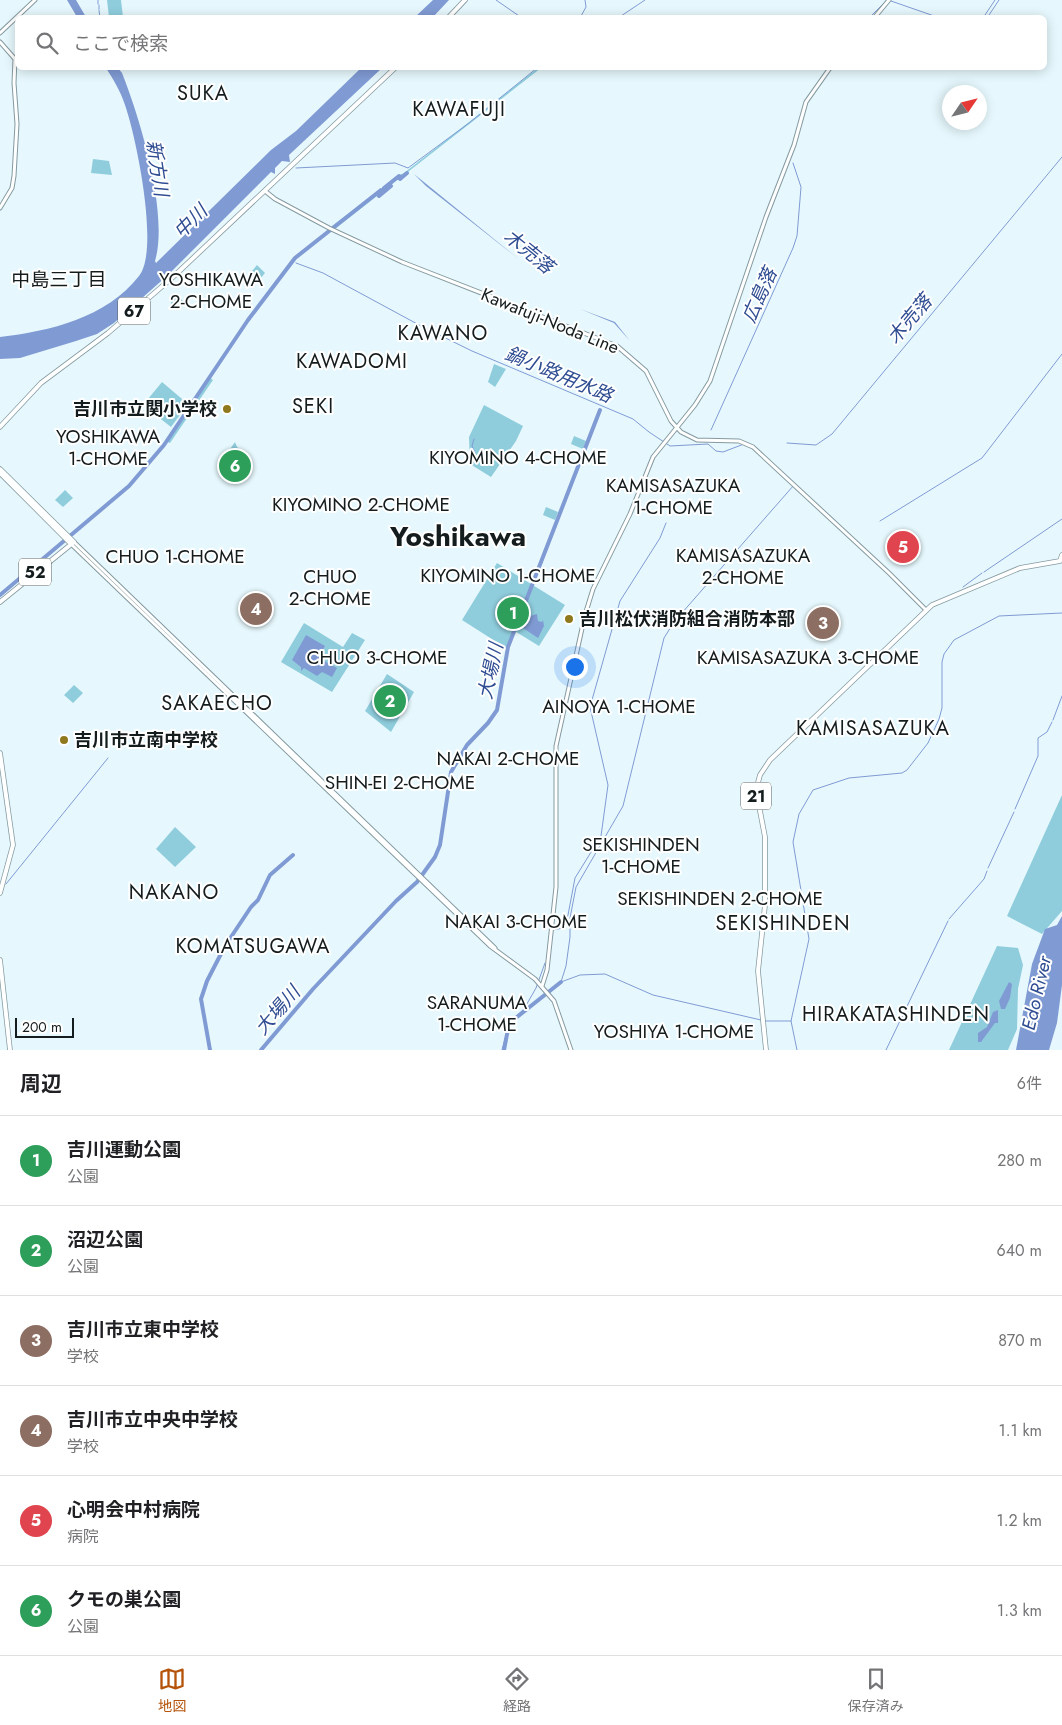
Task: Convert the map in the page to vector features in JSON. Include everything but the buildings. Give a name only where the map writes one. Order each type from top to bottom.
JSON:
[{"type":"main road","points":[[19,15],[35,0]]},
{"type":"main road","points":[[451,15],[465,0]]},
{"type":"main road","points":[[876,15],[889,0]]},
{"type":"main road","points":[[0,33],[15,19]]},
{"type":"main road","points":[[0,42],[15,59],[14,88],[17,120],[13,183],[0,208]]},
{"type":"main road","name":"67","points":[[0,427],[35,388],[108,333],[154,294],[393,70]]},
{"type":"main road","points":[[542,986],[548,970],[556,887],[556,746],[585,615],[594,589],[630,514],[653,457],[701,397],[710,380],[768,210],[794,145],[808,98],[829,70]]},
{"type":"main road","name":"Kawafuji-Noda Line","points":[[265,191],[277,200],[335,231],[417,268],[617,346],[639,363],[651,377],[676,428]]},
{"type":"main road","points":[[676,428],[684,435],[697,440],[739,441],[754,447],[890,573],[926,610]]},
{"type":"main road","points":[[0,469],[70,541],[493,949],[542,986],[557,1006],[571,1050]]},
{"type":"main road","name":"52","points":[[0,473],[70,541],[0,604]]},
{"type":"main road","name":"21","points":[[766,1050],[758,971],[766,879],[765,833],[756,796],[760,775],[770,760],[926,610],[939,600],[1020,568],[1061,561],[1062,555]]},
{"type":"main road","points":[[0,753],[13,850],[0,893]]},
{"type":"main road","points":[[0,960],[10,1050]]},
{"type":"shaded area","points":[[107,0],[121,0],[123,15],[109,15]]},
{"type":"shaded area","points":[[535,70],[538,70],[336,228],[332,226],[404,173]]},
{"type":"shaded area","points":[[93,159],[109,161],[112,175],[91,173]]},
{"type":"shaded area","points":[[257,265],[265,273],[256,284],[247,277]]},
{"type":"shaded area","points":[[175,297],[179,297],[183,303],[179,309],[175,309],[171,305],[171,301]]},
{"type":"shaded area","points":[[494,364],[506,369],[495,387],[488,382]]},
{"type":"shaded area","points":[[209,377],[213,380],[170,443],[165,441]]},
{"type":"shaded area","points":[[162,382],[188,404],[171,427],[143,405]]},
{"type":"shaded area","points":[[484,405],[523,426],[516,441],[491,477],[470,464],[469,437]]},
{"type":"shaded area","points":[[574,436],[586,441],[583,449],[571,444]]},
{"type":"shaded area","points":[[235,442],[237,447],[250,457],[235,482],[219,473],[229,459],[228,452]]},
{"type":"shaded area","points":[[65,490],[73,498],[63,507],[55,500]]},
{"type":"shaded area","points":[[546,507],[558,512],[555,520],[543,515]]},
{"type":"shaded area","points":[[497,563],[565,605],[539,646],[513,630],[506,648],[462,620]]},
{"type":"shaded area","points":[[304,623],[343,647],[352,633],[365,640],[332,692],[281,662]]},
{"type":"shaded area","points":[[387,674],[414,692],[391,732],[365,711]]},
{"type":"shaded area","points":[[74,685],[83,693],[73,703],[64,695]]},
{"type":"shaded area","points":[[1062,795],[1062,911],[1042,934],[1007,916]]},
{"type":"shaded area","points":[[175,827],[196,847],[175,867],[156,849]]},
{"type":"shaded area","points":[[997,946],[1018,948],[1023,965],[1018,989],[1017,1029],[1008,1050],[949,1050]]},
{"type":"water","points":[[67,0],[76,0],[85,15],[76,15]]},
{"type":"water","points":[[433,0],[449,0],[435,15],[417,15]]},
{"type":"water","points":[[107,70],[120,70],[122,73],[144,140],[158,218],[156,263],[271,150],[296,131],[359,70],[380,70],[289,155],[290,162],[282,161],[275,168],[275,174],[271,172],[168,275],[114,323],[97,334],[76,341],[20,358],[0,359],[0,337],[57,326],[94,312],[126,290],[139,276],[145,262],[147,219],[140,166],[130,120],[117,86]]},
{"type":"water","points":[[414,174],[520,260],[426,186]]},
{"type":"water","points":[[580,309],[615,322],[630,341],[614,323]]},
{"type":"water","points":[[516,611],[519,613],[509,624],[503,621],[503,618],[498,617],[499,614],[508,619],[510,614]]},
{"type":"water","points":[[537,614],[538,621],[542,622],[543,620],[544,626],[538,638],[523,628],[527,617]]},
{"type":"water","points":[[306,635],[325,646],[320,655],[324,661],[337,668],[332,677],[322,672],[317,676],[304,668],[301,671],[301,667],[292,660]]},
{"type":"water","name":"Edo River","points":[[1062,916],[1062,985],[1057,1023],[1049,1050],[1016,1050],[1032,964],[1045,929],[1057,925]]},
{"type":"water","points":[[1009,982],[1012,984],[1010,998],[1005,1009],[1001,1009],[999,1001]]},
{"type":"water","points":[[998,1010],[998,1023],[995,1023],[981,1042],[978,1042],[978,1033],[987,1027],[993,1012]]},
{"type":"waterway","points":[[496,0],[518,15]]},
{"type":"waterway","points":[[582,15],[586,7],[585,0]]},
{"type":"waterway","points":[[622,15],[645,0]]},
{"type":"waterway","points":[[985,15],[995,0]]},
{"type":"waterway","points":[[989,15],[999,0]]},
{"type":"waterway","points":[[872,15],[886,1]]},
{"type":"waterway","points":[[891,1],[931,15]]},
{"type":"waterway","points":[[99,10],[100,15]]},
{"type":"waterway","points":[[296,168],[395,163],[408,168],[469,123],[535,70]]},
{"type":"waterway","name":"木売落","points":[[787,443],[816,445],[832,434],[1062,157]]},
{"type":"waterway","name":"広島落","points":[[711,430],[797,236],[801,187],[793,163]]},
{"type":"waterway","points":[[400,179],[407,173]]},
{"type":"waterway","points":[[384,188],[399,176]]},
{"type":"waterway","points":[[379,196],[391,186]]},
{"type":"waterway","points":[[0,595],[129,486],[164,445],[248,320],[295,258],[381,190]]},
{"type":"waterway","name":"鍋小路用水路","points":[[296,263],[323,273],[421,326],[472,351],[633,419],[670,446],[708,444],[716,451],[723,452],[744,444]]},
{"type":"waterway","points":[[880,521],[982,458],[1062,354]]},
{"type":"waterway","name":"大場川","points":[[261,1050],[313,989],[396,901],[417,882],[435,857],[440,845],[451,772],[467,745],[488,723],[497,710],[508,647],[600,410]]},
{"type":"waterway","points":[[474,439],[472,446],[477,458],[474,462]]},
{"type":"waterway","points":[[561,982],[566,966],[570,937],[570,918],[576,887],[623,806],[664,638],[674,622],[794,485]]},
{"type":"waterway","points":[[984,572],[1062,519]]},
{"type":"waterway","name":"鍋小路用水路","points":[[553,930],[563,928],[568,915],[575,878],[601,836],[608,785],[590,707],[620,601],[660,538],[666,523]]},
{"type":"waterway","points":[[963,587],[982,573]]},
{"type":"waterway","points":[[797,1050],[791,1021],[809,939],[793,842],[799,814],[813,790],[849,778],[902,773],[907,770],[928,743],[939,719],[942,708],[942,662],[944,654],[954,640],[999,616],[1062,613]]},
{"type":"waterway","points":[[1053,720],[1062,696]]},
{"type":"waterway","points":[[1015,809],[1038,756],[1038,738],[1047,732],[1052,722]]},
{"type":"waterway","points":[[6,884],[108,758]]},
{"type":"waterway","points":[[988,868],[1014,812]]},
{"type":"waterway","points":[[210,1050],[201,999],[207,981],[225,946],[251,907],[258,900],[270,875],[293,855]]},
{"type":"waterway","points":[[949,919],[984,879],[987,871]]},
{"type":"waterway","points":[[886,1050],[948,921]]},
{"type":"waterway","name":"鍋小路用水路","points":[[502,1050],[509,1023],[524,1009],[536,988],[545,963]]},
{"type":"waterway","points":[[561,982],[580,975],[605,974],[653,995],[761,1020]]},
{"type":"waterway","name":"鍋小路用水路","points":[[504,1050],[508,1029],[512,1021],[561,982]]},
{"type":"waterway","points":[[765,1021],[791,1021]]},
{"type":"place","name":"吉川市立関小学校","points":[[227,409]]},
{"type":"place","name":"クモの巣公園","points":[[235,466]]},
{"type":"place","name":"心明会中村病院","points":[[903,547]]},
{"type":"place","name":"吉川市立中央中学校","points":[[256,609]]},
{"type":"place","name":"吉川運動公園","points":[[513,613]]},
{"type":"place","name":"吉川松伏消防組合消防本部","points":[[569,619]]},
{"type":"place","name":"吉川市立東中学校","points":[[823,623]]},
{"type":"place","name":"沼辺公園","points":[[390,701]]},
{"type":"place","name":"吉川市立南中学校","points":[[64,740]]},
{"type":"district","name":"SUKA","points":[[203,93]]},
{"type":"district","name":"KAWAFUJI","points":[[459,109]]},
{"type":"district","name":"中島三丁目","points":[[59,279]]},
{"type":"district","name":"YOSHIKAWA 2-CHOME","points":[[211,290]]},
{"type":"district","name":"KAWANO","points":[[443,333]]},
{"type":"district","name":"KAWADOMI","points":[[352,361]]},
{"type":"district","name":"SEKI","points":[[313,406]]},
{"type":"district","name":"YOSHIKAWA 1-CHOME","points":[[108,447]]},
{"type":"district","name":"KIYOMINO 4-CHOME","points":[[518,457]]},
{"type":"district","name":"KAMISASAZUKA 1-CHOME","points":[[673,496]]},
{"type":"district","name":"KIYOMINO 2-CHOME","points":[[361,504]]},
{"type":"district","name":"Yoshikawa","points":[[458,536]]},
{"type":"district","name":"CHUO 1-CHOME","points":[[175,556]]},
{"type":"district","name":"KAMISASAZUKA 2-CHOME","points":[[743,566]]},
{"type":"district","name":"KIYOMINO 1-CHOME","points":[[508,575]]},
{"type":"district","name":"CHUO 2-CHOME","points":[[330,587]]},
{"type":"district","name":"CHUO 3-CHOME","points":[[377,657]]},
{"type":"district","name":"KAMISASAZUKA 3-CHOME","points":[[808,657]]},
{"type":"district","name":"SAKAECHO","points":[[217,703]]},
{"type":"district","name":"AINOYA 1-CHOME","points":[[619,706]]},
{"type":"district","name":"KAMISASAZUKA","points":[[873,728]]},
{"type":"district","name":"NAKAI 2-CHOME","points":[[508,758]]},
{"type":"district","name":"SHIN-EI 2-CHOME","points":[[400,782]]},
{"type":"district","name":"SEKISHINDEN 1-CHOME","points":[[641,855]]},
{"type":"district","name":"NAKANO","points":[[174,892]]},
{"type":"district","name":"SEKISHINDEN 2-CHOME","points":[[720,898]]},
{"type":"district","name":"NAKAI 3-CHOME","points":[[516,921]]},
{"type":"district","name":"SEKISHINDEN","points":[[783,923]]},
{"type":"district","name":"KOMATSUGAWA","points":[[253,946]]},
{"type":"district","name":"SARANUMA 1-CHOME","points":[[477,1013]]},
{"type":"district","name":"HIRAKATASHINDEN","points":[[896,1014]]},
{"type":"district","name":"YOSHIYA 1-CHOME","points":[[674,1031]]},
{"type":"water label","name":"新方川","points":[[158,168]]},
{"type":"water label","name":"中川","points":[[190,221]]}]
